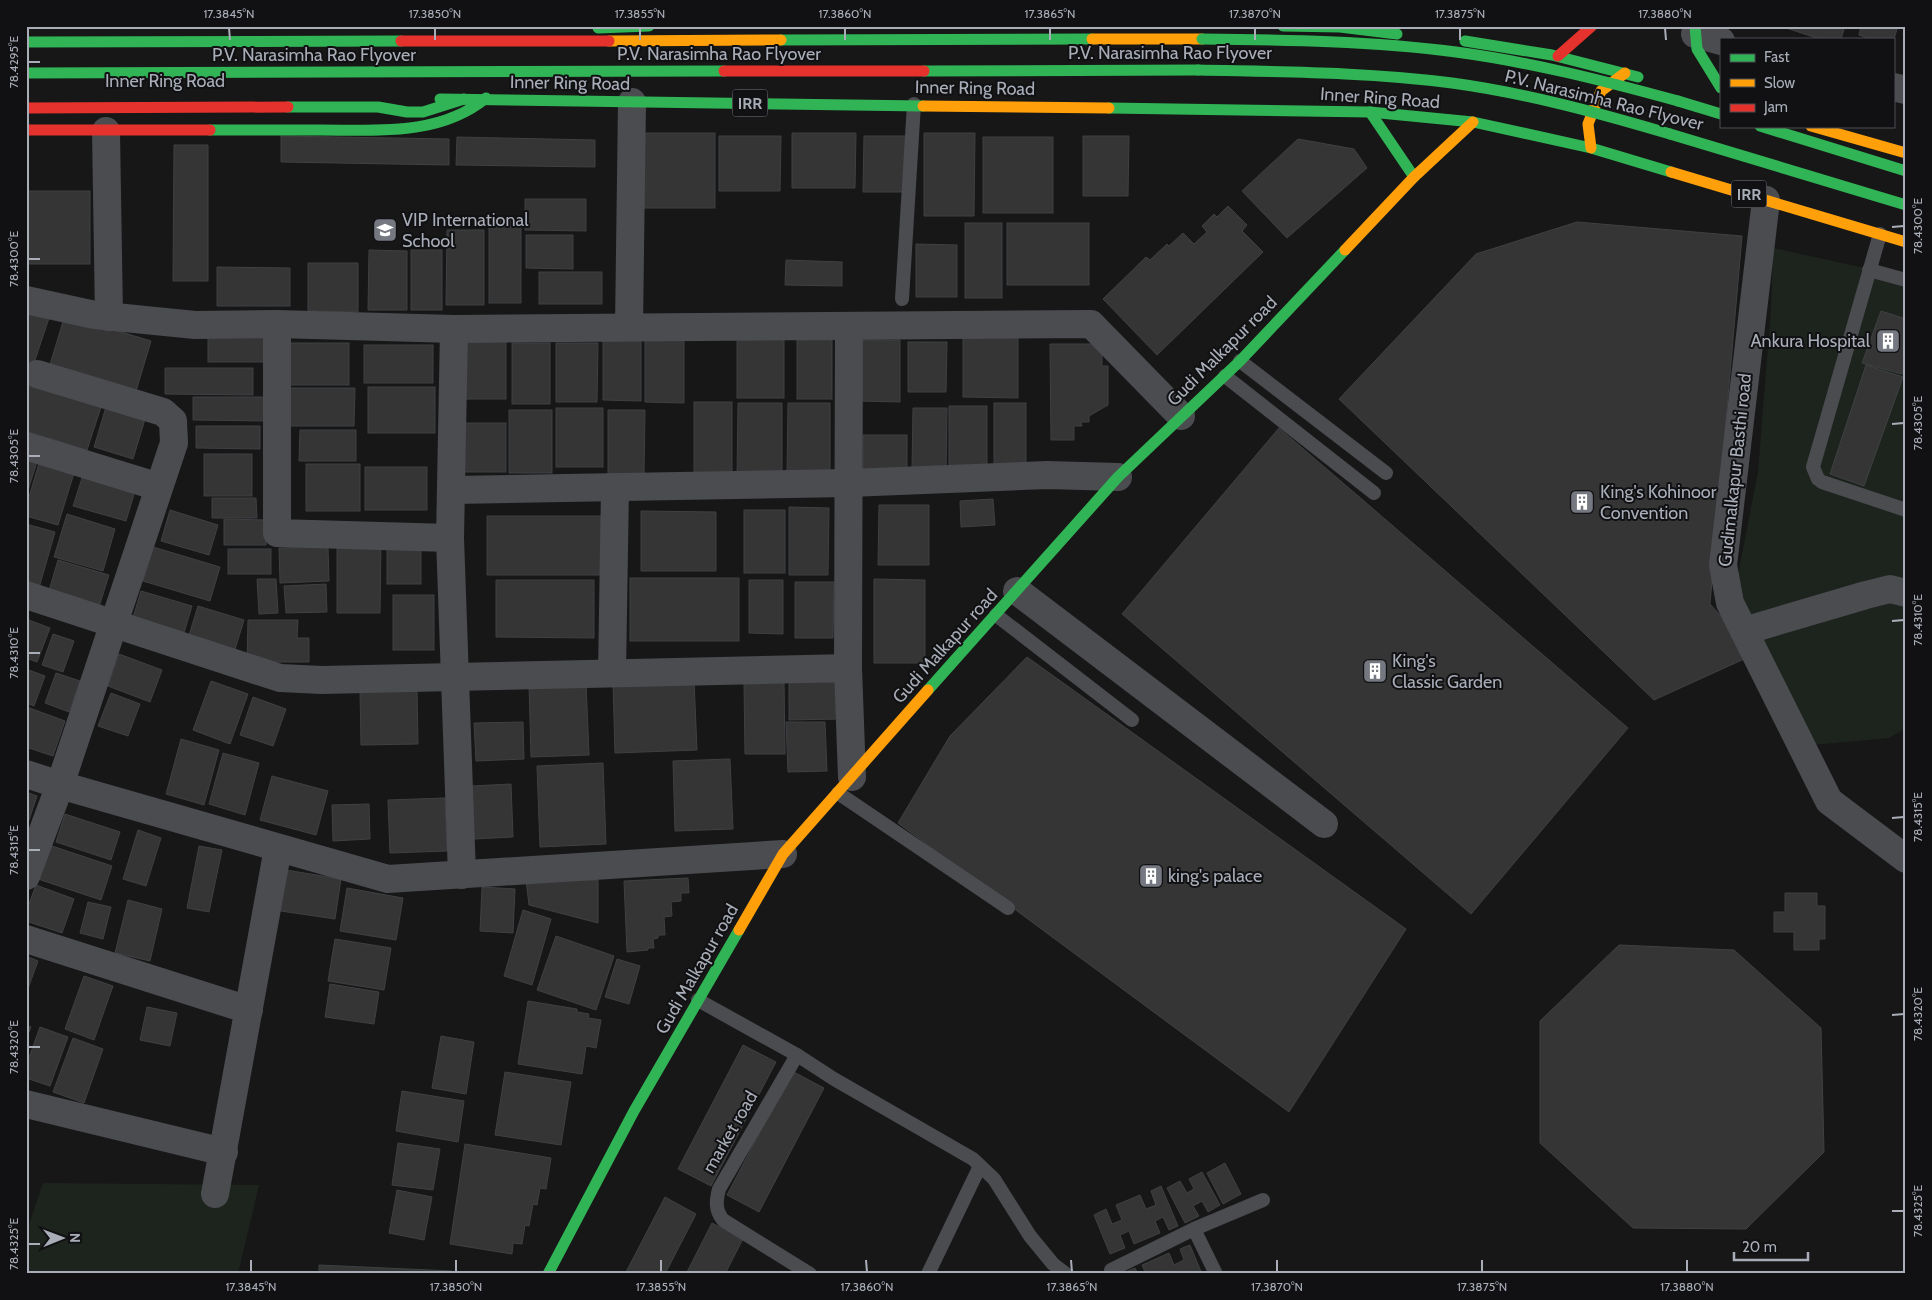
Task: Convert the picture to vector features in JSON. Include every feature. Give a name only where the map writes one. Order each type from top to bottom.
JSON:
[{"type":"main road","points":[[589,28],[649,26]]},
{"type":"main road","points":[[1283,26],[1340,27],[1504,46],[1558,56],[1654,82]]},
{"type":"main road","points":[[1558,56],[1592,26]]},
{"type":"main road","points":[[320,29],[349,34]]},
{"type":"main road","points":[[114,30],[349,34],[431,30],[550,30]]},
{"type":"main road","points":[[1704,34],[1697,49],[1720,86]]},
{"type":"main road","name":"P.V. Narasimha Rao Flyover","points":[[26,42],[1306,40],[1426,49],[1492,58],[1620,85],[1720,114]]},
{"type":"main road","name":"P.V. Narasimha Rao Flyover","points":[[26,73],[1198,70],[1361,74],[1488,89],[1553,102],[1627,121],[1906,204]]},
{"type":"main road","points":[[1591,148],[1588,124],[1601,92],[1625,73]]},
{"type":"main road","name":"Inner Ring Road","points":[[26,98],[396,98]]},
{"type":"main road","points":[[26,130],[346,130],[416,128],[461,115],[478,106],[486,98]]},
{"type":"main road","name":"Inner Ring Road","points":[[425,99],[486,98],[632,102],[914,104],[1370,112],[1472,122],[1591,148],[1906,242]]},
{"type":"main road","points":[[32,108],[378,106],[407,112],[423,112],[464,99]]},
{"type":"main road","points":[[1370,112],[1414,177]]},
{"type":"main road","name":"Gudi Malkapur road","points":[[548,1274],[634,1111],[783,854],[1118,476],[1240,361],[1414,177],[1472,122]]},
{"type":"main road","points":[[1766,128],[1906,171]]},
{"type":"main road","points":[[1818,128],[1906,153]]},
{"type":"street","points":[[629,328],[632,102]]},
{"type":"street","points":[[106,131],[109,317]]},
{"type":"street","name":"Gudimalkapur Basthi road","points":[[1766,200],[1723,565],[1730,603],[1829,801],[1906,860]]},
{"type":"street","points":[[26,300],[109,317],[195,325],[277,324],[454,329],[1091,324],[1182,416]]},
{"type":"street","points":[[277,324],[277,533],[450,538]]},
{"type":"street","points":[[845,785],[848,668],[849,326]]},
{"type":"street","points":[[454,329],[450,538],[462,875]]},
{"type":"street","points":[[26,876],[60,785],[174,443],[174,421],[163,412],[37,374]]},
{"type":"street","points":[[26,446],[160,487]]},
{"type":"street","points":[[452,490],[849,483],[1047,475],[1118,476]]},
{"type":"street","points":[[612,673],[615,488]]},
{"type":"street","points":[[1744,631],[1890,589],[1906,593]]},
{"type":"street","points":[[1017,591],[1324,824]]},
{"type":"street","points":[[26,595],[280,678],[322,680],[848,668]]},
{"type":"street","points":[[26,774],[388,879],[783,854]]},
{"type":"street","points":[[215,1194],[278,848]]},
{"type":"street","points":[[26,939],[249,1010]]},
{"type":"street","points":[[26,1104],[224,1152]]},
{"type":"lane","points":[[902,299],[914,104]]},
{"type":"lane","points":[[1880,234],[1813,467],[1818,479],[1822,482],[1906,510]]},
{"type":"lane","points":[[1869,270],[1906,280]]},
{"type":"lane","points":[[1240,361],[1386,473]]},
{"type":"lane","points":[[1225,376],[1374,493]]},
{"type":"lane","points":[[996,614],[1132,720]]},
{"type":"lane","points":[[845,785],[1008,908]]},
{"type":"lane","points":[[698,1000],[797,1055],[834,1080],[965,1154],[994,1179],[1030,1236],[1053,1264],[1066,1274]]},
{"type":"lane","name":"market road","points":[[797,1055],[719,1189],[716,1200],[718,1213],[723,1220],[810,1274]]},
{"type":"lane","points":[[928,1274],[980,1166]]},
{"type":"lane","points":[[1111,1270],[1194,1229],[1263,1200]]},
{"type":"lane","points":[[1194,1229],[1216,1274]]},
{"type":"shaded area","points":[[1773,248],[1906,277],[1906,728],[1889,738],[1801,746],[1735,590],[1758,472],[1771,309]]},
{"type":"shaded area","points":[[43,1183],[259,1185],[238,1274],[26,1274],[26,1233]]},
{"type":"building","points":[[1780,26],[1845,26],[1841,38],[1817,38]]},
{"type":"building","points":[[1861,26],[1898,26],[1894,39],[1867,38],[1859,35]]},
{"type":"building","points":[[644,133],[715,133],[715,208],[644,208]]},
{"type":"building","points":[[792,133],[856,133],[855,188],[792,188]]},
{"type":"building","points":[[924,133],[975,133],[974,216],[924,216]]},
{"type":"building","points":[[281,136],[449,139],[449,165],[281,162]]},
{"type":"building","points":[[719,136],[781,136],[780,191],[719,191]]},
{"type":"building","points":[[864,136],[906,136],[906,192],[863,192]]},
{"type":"building","points":[[1083,136],[1129,136],[1128,196],[1083,196]]},
{"type":"building","points":[[457,137],[595,140],[595,167],[456,165]]},
{"type":"building","points":[[983,137],[1053,137],[1053,213],[983,213]]},
{"type":"building","points":[[1298,139],[1354,149],[1367,168],[1287,238],[1242,191]]},
{"type":"building","points":[[174,145],[208,145],[208,281],[173,281]]},
{"type":"building","points":[[26,191],[90,191],[90,264],[26,264]]},
{"type":"building","points":[[525,199],[586,199],[586,231],[525,230]]},
{"type":"building","points":[[1228,206],[1247,225],[1242,231],[1263,252],[1157,355],[1103,299],[1146,257],[1150,260],[1167,244],[1169,246],[1183,233],[1194,244],[1207,232],[1202,226],[1214,214],[1217,217]]},
{"type":"building","points":[[489,217],[521,217],[521,303],[489,303]]},
{"type":"building","name":"King's Kohinoor Convention","points":[[1577,222],[1742,236],[1710,604],[1755,654],[1654,700],[1339,399],[1476,254]]},
{"type":"building","points":[[965,223],[1002,223],[1002,298],[965,298]]},
{"type":"building","points":[[1007,223],[1089,223],[1089,285],[1007,285]]},
{"type":"building","points":[[447,230],[484,230],[484,305],[446,305]]},
{"type":"building","points":[[526,235],[573,235],[573,269],[526,268]]},
{"type":"building","points":[[916,244],[957,245],[957,297],[916,297]]},
{"type":"building","points":[[369,250],[407,251],[407,310],[368,310]]},
{"type":"building","points":[[411,250],[442,250],[442,310],[411,310]]},
{"type":"building","points":[[786,260],[842,262],[842,286],[785,285]]},
{"type":"building","points":[[308,263],[358,263],[358,312],[308,311]]},
{"type":"building","points":[[217,267],[290,268],[290,306],[217,306]]},
{"type":"building","points":[[539,272],[602,272],[602,304],[539,304]]},
{"type":"building","points":[[26,310],[49,318],[33,366],[26,364]]},
{"type":"building","name":"Ankura Hospital","points":[[1881,311],[1906,319],[1906,366],[1902,374],[1862,363]]},
{"type":"building","points":[[65,315],[151,341],[134,398],[48,371]]},
{"type":"building","points":[[208,327],[265,327],[265,362],[208,362]]},
{"type":"building","points":[[645,337],[684,338],[684,403],[645,402]]},
{"type":"building","points":[[963,337],[1018,337],[1018,398],[963,397]]},
{"type":"building","points":[[460,339],[506,339],[506,399],[460,399]]},
{"type":"building","points":[[737,339],[784,339],[784,398],[737,398]]},
{"type":"building","points":[[797,340],[832,340],[832,399],[797,399]]},
{"type":"building","points":[[860,340],[900,340],[900,402],[860,401]]},
{"type":"building","points":[[603,341],[641,341],[641,401],[603,400]]},
{"type":"building","points":[[908,342],[947,342],[946,392],[908,392]]},
{"type":"building","points":[[281,343],[349,343],[349,385],[281,385]]},
{"type":"building","points":[[512,343],[550,343],[550,404],[512,404]]},
{"type":"building","points":[[556,343],[598,343],[597,402],[556,402]]},
{"type":"building","points":[[1050,344],[1102,344],[1102,366],[1108,366],[1108,405],[1089,416],[1089,422],[1081,422],[1082,426],[1074,426],[1074,440],[1051,440]]},
{"type":"building","points":[[364,345],[433,345],[433,383],[364,383]]},
{"type":"building","points":[[1866,365],[1903,377],[1864,486],[1830,474]]},
{"type":"building","points":[[165,368],[253,368],[253,395],[165,394]]},
{"type":"building","points":[[26,378],[103,401],[87,450],[26,431]]},
{"type":"building","points":[[368,387],[435,387],[435,433],[368,433]]},
{"type":"building","points":[[289,388],[355,388],[354,426],[289,426]]},
{"type":"building","points":[[109,397],[148,409],[133,459],[94,447]]},
{"type":"building","points":[[193,397],[268,397],[268,421],[193,420]]},
{"type":"building","points":[[694,402],[732,402],[732,477],[694,477]]},
{"type":"building","points":[[738,403],[782,403],[782,476],[737,476]]},
{"type":"building","points":[[788,403],[830,403],[830,473],[787,473]]},
{"type":"building","points":[[994,403],[1026,403],[1026,471],[994,471]]},
{"type":"building","points":[[949,406],[987,406],[987,471],[949,471]]},
{"type":"building","points":[[556,408],[603,408],[603,467],[556,467]]},
{"type":"building","points":[[913,408],[947,408],[946,471],[912,471]]},
{"type":"building","points":[[509,410],[552,410],[552,473],[509,473]]},
{"type":"building","points":[[608,410],[645,410],[644,474],[608,474]]},
{"type":"building","points":[[458,423],[506,423],[506,472],[458,472]]},
{"type":"building","points":[[196,426],[260,426],[260,449],[196,448]]},
{"type":"building","name":"King's Classic Garden","points":[[1279,428],[1628,728],[1471,914],[1122,614]]},
{"type":"building","points":[[300,430],[356,430],[356,461],[299,461]]},
{"type":"building","points":[[863,435],[907,435],[907,472],[863,472]]},
{"type":"building","points":[[26,451],[39,455],[26,497]]},
{"type":"building","points":[[204,454],[252,454],[252,496],[204,496]]},
{"type":"building","points":[[40,460],[75,470],[58,525],[26,516],[26,507]]},
{"type":"building","points":[[306,464],[360,464],[360,511],[306,511]]},
{"type":"building","points":[[365,467],[427,467],[427,510],[365,510]]},
{"type":"building","points":[[83,475],[135,491],[126,521],[73,506]]},
{"type":"building","points":[[212,498],[256,498],[257,518],[212,518]]},
{"type":"building","points":[[993,499],[995,525],[961,527],[960,501]]},
{"type":"building","points":[[879,505],[929,505],[929,565],[878,565]]},
{"type":"building","points":[[789,507],[829,508],[828,575],[789,575]]},
{"type":"building","points":[[170,510],[218,525],[209,555],[161,541]]},
{"type":"building","points":[[744,510],[785,510],[785,573],[744,573]]},
{"type":"building","points":[[641,511],[716,512],[716,571],[641,571]]},
{"type":"building","points":[[67,514],[115,529],[103,571],[54,557]]},
{"type":"building","points":[[487,516],[601,516],[600,575],[487,575]]},
{"type":"building","points":[[224,519],[267,520],[266,545],[224,545]]},
{"type":"building","points":[[26,524],[55,532],[39,588],[26,584]]},
{"type":"building","points":[[337,542],[381,542],[380,613],[337,613]]},
{"type":"building","points":[[387,542],[421,542],[421,584],[387,584]]},
{"type":"building","points":[[153,547],[220,567],[210,601],[143,581]]},
{"type":"building","points":[[328,547],[329,581],[280,583],[279,548]]},
{"type":"building","points":[[228,549],[271,549],[271,574],[228,574]]},
{"type":"building","points":[[58,560],[109,575],[98,610],[48,594]]},
{"type":"building","points":[[630,578],[739,578],[739,641],[630,641]]},
{"type":"building","points":[[257,579],[276,579],[278,613],[259,614]]},
{"type":"building","points":[[874,579],[925,580],[925,663],[874,663]]},
{"type":"building","points":[[496,580],[594,580],[594,638],[496,637]]},
{"type":"building","points":[[749,580],[783,580],[783,634],[749,633]]},
{"type":"building","points":[[795,582],[834,582],[833,638],[795,638]]},
{"type":"building","points":[[326,584],[327,612],[286,613],[284,586]]},
{"type":"building","points":[[141,591],[192,606],[183,636],[132,621]]},
{"type":"building","points":[[393,595],[434,595],[434,650],[393,650]]},
{"type":"building","points":[[198,606],[244,620],[233,656],[187,642]]},
{"type":"building","points":[[26,619],[50,628],[37,662],[26,658]]},
{"type":"building","points":[[248,620],[298,620],[297,638],[309,638],[309,662],[247,662]]},
{"type":"building","points":[[53,634],[74,641],[63,672],[42,665]]},
{"type":"building","points":[[119,654],[162,670],[150,702],[108,686]]},
{"type":"building","name":"king's palace","points":[[1027,657],[1406,929],[1289,1112],[898,823],[950,736]]},
{"type":"building","points":[[26,669],[45,676],[34,706],[26,703]]},
{"type":"building","points":[[56,673],[80,681],[69,712],[45,703]]},
{"type":"building","points":[[694,680],[697,750],[615,753],[613,683]]},
{"type":"building","points":[[211,681],[248,694],[230,744],[193,730]]},
{"type":"building","points":[[784,681],[785,754],[745,754],[744,682]]},
{"type":"building","points":[[586,682],[589,755],[531,757],[529,684]]},
{"type":"building","points":[[789,682],[839,682],[839,719],[789,720]]},
{"type":"building","points":[[417,690],[418,744],[361,745],[360,691]]},
{"type":"building","points":[[111,693],[140,704],[128,736],[98,726]]},
{"type":"building","points":[[253,697],[286,709],[273,746],[240,735]]},
{"type":"building","points":[[27,707],[65,721],[53,756],[26,747]]},
{"type":"building","points":[[523,722],[524,759],[476,761],[474,723]]},
{"type":"building","points":[[786,722],[825,722],[827,771],[788,772]]},
{"type":"building","points":[[181,739],[219,750],[204,805],[166,794]]},
{"type":"building","points":[[223,753],[259,763],[245,815],[209,804]]},
{"type":"building","points":[[730,759],[733,829],[675,831],[673,761]]},
{"type":"building","points":[[603,763],[606,844],[540,847],[537,766]]},
{"type":"building","points":[[272,776],[328,791],[316,835],[260,820]]},
{"type":"building","points":[[511,784],[513,837],[474,839],[472,786]]},
{"type":"building","points":[[26,792],[37,796],[26,829]]},
{"type":"building","points":[[445,798],[447,851],[390,853],[388,800]]},
{"type":"building","points":[[369,804],[370,839],[333,841],[332,805]]},
{"type":"building","points":[[65,814],[120,832],[111,860],[56,842]]},
{"type":"building","points":[[138,830],[161,838],[146,886],[123,879]]},
{"type":"building","points":[[49,845],[112,866],[101,900],[38,879]]},
{"type":"building","points":[[199,846],[222,850],[209,912],[187,908]]},
{"type":"building","points":[[280,869],[341,879],[335,919],[274,910]]},
{"type":"building","points":[[688,878],[689,893],[681,893],[681,901],[671,902],[672,916],[664,917],[665,935],[658,935],[658,938],[653,939],[654,948],[627,952],[624,881]]},
{"type":"building","points":[[526,880],[598,880],[598,923],[529,905]]},
{"type":"building","points":[[36,885],[74,899],[62,933],[26,921],[26,912]]},
{"type":"building","points":[[482,887],[515,889],[513,933],[480,931]]},
{"type":"building","points":[[347,888],[403,898],[396,940],[340,931]]},
{"type":"building","points":[[1785,893],[1817,893],[1817,906],[1825,906],[1825,939],[1819,939],[1819,950],[1794,950],[1794,932],[1774,932],[1774,912],[1785,912]]},
{"type":"building","points":[[128,900],[162,909],[150,961],[115,953]]},
{"type":"building","points":[[88,902],[111,907],[103,939],[80,933]]},
{"type":"building","points":[[523,910],[551,919],[532,985],[504,976]]},
{"type":"building","points":[[556,936],[614,956],[596,1010],[537,990]]},
{"type":"building","points":[[335,939],[391,948],[384,990],[328,981]]},
{"type":"building","points":[[1619,945],[1734,950],[1821,1028],[1824,1152],[1746,1229],[1633,1228],[1540,1143],[1540,1021]]},
{"type":"building","points":[[26,956],[38,961],[26,994]]},
{"type":"building","points":[[617,959],[640,966],[629,1004],[605,997]]},
{"type":"building","points":[[84,976],[113,986],[94,1040],[65,1029]]},
{"type":"building","points":[[330,984],[379,992],[374,1024],[325,1017]]},
{"type":"building","points":[[528,1001],[577,1009],[577,1012],[589,1014],[588,1018],[601,1020],[596,1048],[586,1046],[582,1074],[518,1064]]},
{"type":"building","points":[[147,1007],[177,1013],[170,1046],[140,1040]]},
{"type":"building","points":[[26,1025],[31,1027],[26,1039]]},
{"type":"building","points":[[40,1027],[68,1037],[50,1086],[26,1078],[26,1066]]},
{"type":"building","points":[[441,1036],[474,1042],[466,1094],[432,1088]]},
{"type":"building","points":[[73,1038],[103,1049],[84,1103],[53,1092]]},
{"type":"building","points":[[743,1045],[776,1062],[711,1186],[678,1169]]},
{"type":"building","points":[[792,1071],[824,1088],[759,1212],[727,1195]]},
{"type":"building","points":[[505,1072],[571,1082],[561,1145],[495,1135]]},
{"type":"building","points":[[402,1091],[464,1101],[458,1142],[396,1131]]},
{"type":"building","points":[[398,1143],[440,1149],[433,1190],[392,1185]]},
{"type":"building","points":[[465,1144],[551,1158],[546,1189],[540,1188],[537,1205],[533,1204],[529,1226],[525,1225],[522,1244],[513,1243],[512,1254],[450,1244]]},
{"type":"building","points":[[1225,1163],[1241,1194],[1223,1204],[1207,1173]]},
{"type":"building","points":[[1202,1172],[1220,1205],[1208,1212],[1202,1201],[1193,1206],[1199,1216],[1185,1223],[1167,1188],[1180,1181],[1187,1193],[1194,1189],[1189,1179]]},
{"type":"building","points":[[1161,1186],[1178,1226],[1169,1230],[1163,1217],[1155,1221],[1160,1233],[1134,1244],[1129,1231],[1120,1235],[1125,1248],[1110,1254],[1094,1215],[1106,1209],[1112,1224],[1122,1220],[1116,1205],[1140,1195],[1146,1209],[1156,1205],[1151,1191]]},
{"type":"building","points":[[397,1190],[432,1197],[424,1240],[389,1233]]},
{"type":"building","points":[[665,1197],[696,1214],[665,1274],[625,1274]]},
{"type":"building","points":[[712,1223],[743,1239],[725,1274],[686,1274]]},
{"type":"building","points":[[1190,1245],[1202,1274],[1146,1274],[1142,1265],[1169,1253],[1174,1265],[1184,1260],[1180,1249]]},
{"type":"building","points":[[319,1265],[452,1271],[452,1274],[319,1274]]},
{"type":"building","points":[[1135,1268],[1138,1274],[1123,1274],[1123,1273]]},
{"type":"traffic: fast","points":[[598,28],[649,26]]},
{"type":"traffic: fast","points":[[1283,26],[1340,27],[1397,34]]},
{"type":"traffic: fast","points":[[1695,26],[1697,49],[1720,86]]},
{"type":"traffic: fast","points":[[781,40],[1092,39]]},
{"type":"traffic: fast","points":[[1202,39],[1361,43],[1456,52],[1568,73],[1678,101]]},
{"type":"traffic: fast","points":[[26,42],[401,41]]},
{"type":"traffic: fast","points":[[1465,41],[1552,55],[1638,77]]},
{"type":"traffic: fast","points":[[924,71],[1198,70]]},
{"type":"traffic: fast","points":[[1198,70],[1357,75],[1452,83],[1562,104],[1670,134]]},
{"type":"traffic: fast","points":[[26,73],[724,71]]},
{"type":"traffic: fast","points":[[210,130],[386,130],[407,128],[449,119],[468,110],[486,98]]},
{"type":"traffic: fast","points":[[440,99],[923,106]]},
{"type":"traffic: fast","points":[[288,107],[378,107],[407,112],[423,112],[464,99]]},
{"type":"traffic: fast","points":[[1678,101],[1720,114]]},
{"type":"traffic: fast","points":[[1109,108],[1370,112],[1473,122],[1591,148],[1671,172]]},
{"type":"traffic: fast","points":[[1370,112],[1414,177]]},
{"type":"traffic: fast","points":[[1766,128],[1906,171]]},
{"type":"traffic: fast","points":[[1670,134],[1906,205]]},
{"type":"traffic: fast","points":[[928,690],[1118,477],[1240,361],[1345,250]]},
{"type":"traffic: fast","points":[[548,1274],[634,1111],[739,930]]},
{"type":"traffic: slow","points":[[1092,39],[1202,39]]},
{"type":"traffic: slow","points":[[609,41],[781,40]]},
{"type":"traffic: slow","points":[[1591,148],[1588,124],[1601,91],[1625,73]]},
{"type":"traffic: slow","points":[[923,106],[1109,108]]},
{"type":"traffic: slow","points":[[1345,250],[1414,177],[1473,122]]},
{"type":"traffic: slow","points":[[1818,128],[1906,153]]},
{"type":"traffic: slow","points":[[1671,172],[1906,242]]},
{"type":"traffic: slow","points":[[739,930],[783,854],[928,690]]},
{"type":"traffic: jam","points":[[1558,56],[1592,26]]},
{"type":"traffic: jam","points":[[401,41],[609,41]]},
{"type":"traffic: jam","points":[[724,71],[924,71]]},
{"type":"traffic: jam","points":[[26,108],[288,107]]},
{"type":"traffic: jam","points":[[26,130],[210,130]]},
{"type":"place","name":"VIP International School","points":[[385,230]]},
{"type":"place","name":"Ankura Hospital","points":[[1888,341]]},
{"type":"place","name":"King's Kohinoor Convention","points":[[1582,502]]},
{"type":"place","name":"King's Classic Garden","points":[[1375,671]]},
{"type":"place","name":"king's palace","points":[[1151,876]]}]
